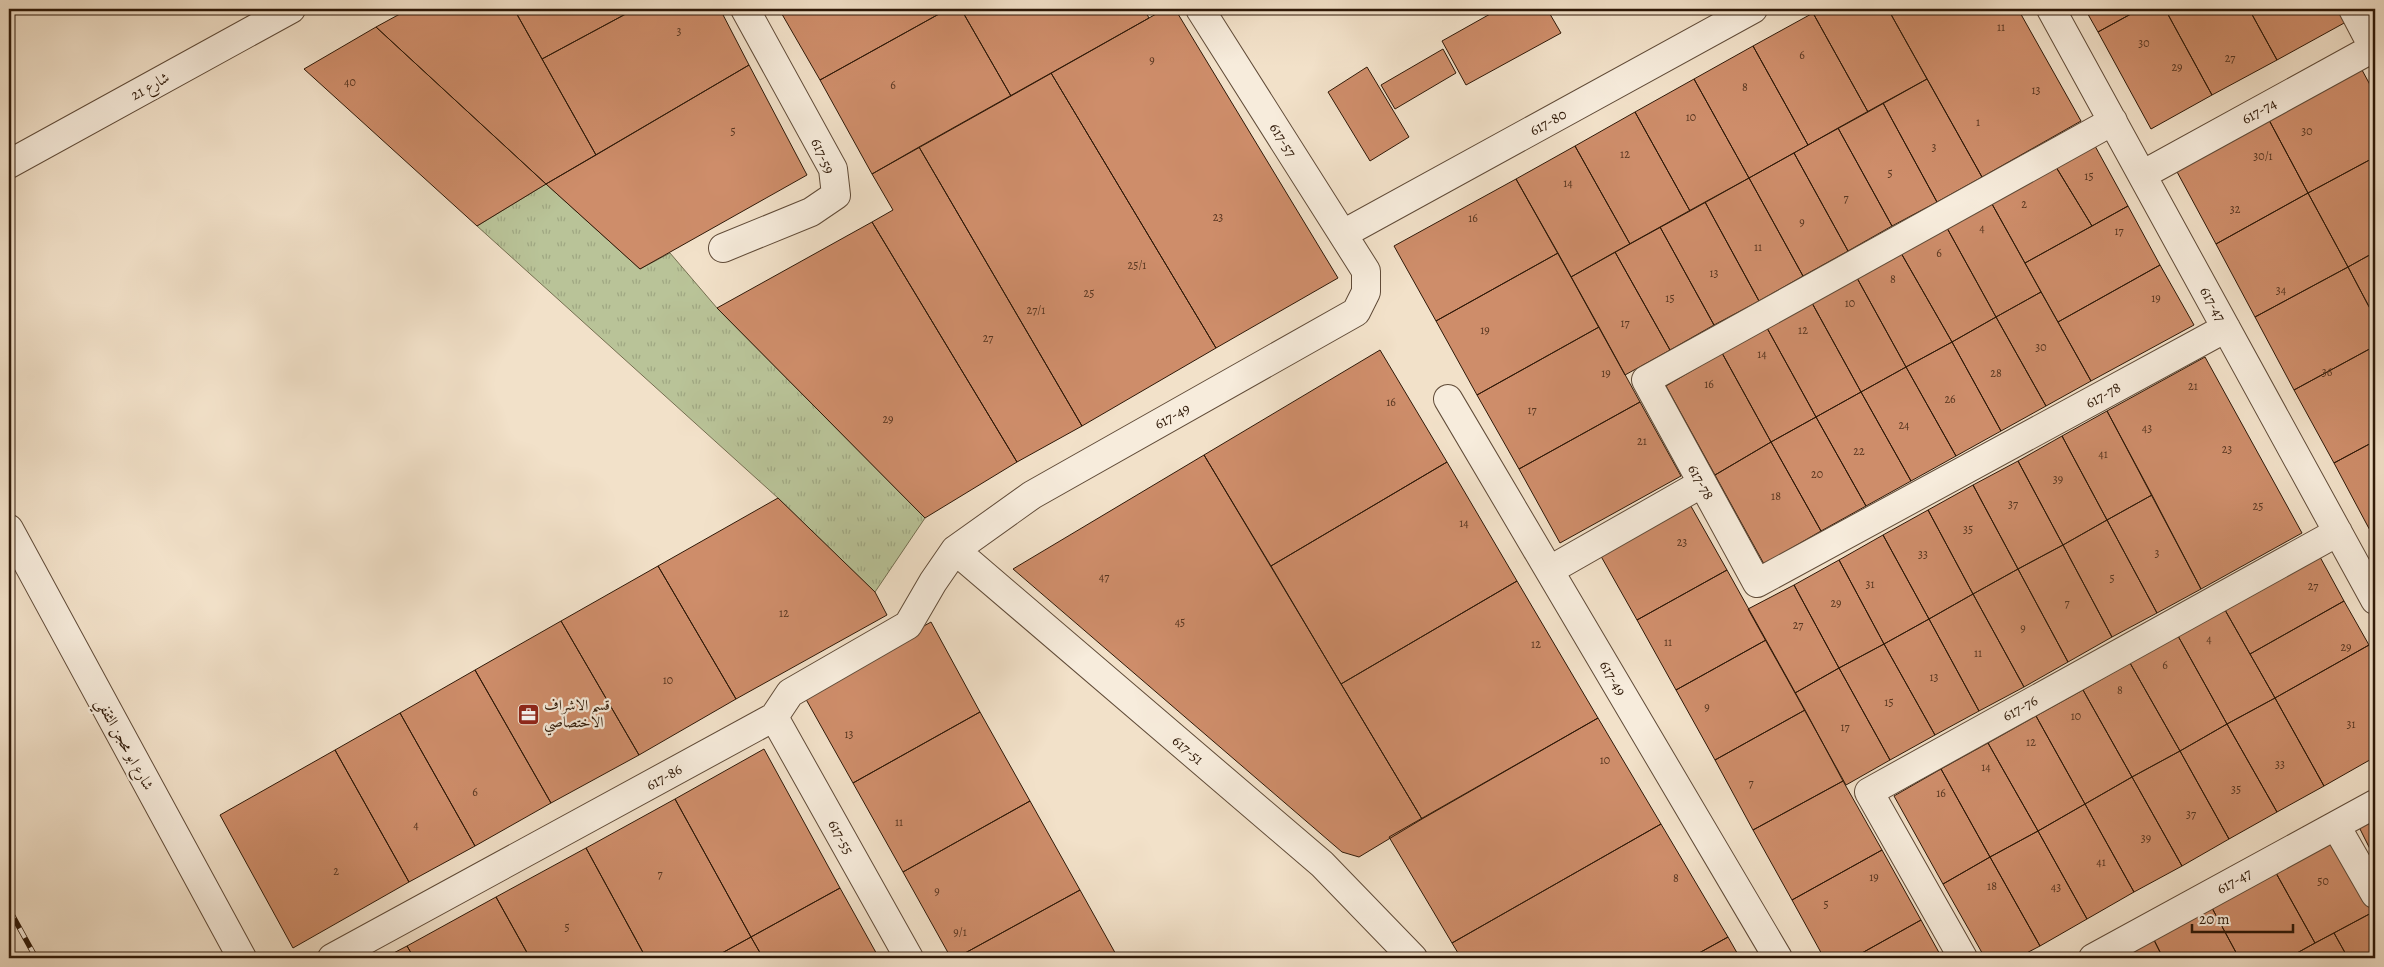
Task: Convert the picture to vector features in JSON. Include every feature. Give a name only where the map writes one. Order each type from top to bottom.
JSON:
[{"type":"street","name":"617-59","points":[[723,248],[812,212],[836,195],[833,169],[745,9]]},
{"type":"street","name":"617-57","points":[[1200,9],[1366,270]]},
{"type":"street","name":"617-80","points":[[1344,234],[1753,9]]},
{"type":"street","name":"617-47","points":[[2051,9],[2375,600]]},
{"type":"street","points":[[2353,9],[2375,48]]},
{"type":"street","name":"شارع 21","points":[[9,164],[288,10]]},
{"type":"street","name":"617-74","points":[[2142,175],[2375,48]]},
{"type":"street","name":"617-78","points":[[2113,121],[1646,380],[1701,484],[1757,584],[2226,328]]},
{"type":"street","name":"617-49","points":[[955,550],[1032,495],[1356,312],[1366,292],[1366,270]]},
{"type":"street","name":"617-49","points":[[1448,399],[1778,958]]},
{"type":"street","points":[[1550,570],[1701,484]]},
{"type":"street","name":"شارع ابو محجن الثقفي","points":[[9,529],[242,958]]},
{"type":"street","name":"617-76","points":[[1963,958],[1869,792],[2338,532]]},
{"type":"street","name":"617-86","points":[[332,958],[774,717],[790,693],[908,625],[933,582],[955,550]]},
{"type":"street","name":"617-51","points":[[955,550],[1322,864],[1413,958]]},
{"type":"street","name":"617-55","points":[[774,717],[909,958]]},
{"type":"street","name":"617-47","points":[[2093,958],[2375,804]]},
{"type":"street","points":[[2336,826],[2375,894]]},
{"type":"green space","points":[[546,184],[640,269],[670,253],[717,308],[925,518],[875,592],[778,498],[477,226]]},
{"type":"building","points":[[409,9],[514,9],[596,155],[546,184],[376,27]]},
{"type":"building","points":[[514,9],[635,9],[542,59]]},
{"type":"building","points":[[635,9],[720,9],[749,65],[596,155],[542,59]]},
{"type":"building","points":[[779,9],[948,9],[820,80]]},
{"type":"building","points":[[948,9],[961,9],[1011,96],[872,174],[820,80]]},
{"type":"building","points":[[961,9],[1144,9],[1149,18],[1011,96]]},
{"type":"building","points":[[1165,9],[1175,9],[1338,278],[1216,348],[1051,73]]},
{"type":"building","points":[[1499,9],[1547,9],[1561,33],[1466,85],[1442,41]]},
{"type":"building","points":[[1821,9],[1888,9],[1927,79],[1868,112],[1813,13]]},
{"type":"building","points":[[1888,9],[2018,9],[2081,121],[1982,177]]},
{"type":"building","points":[[2085,9],[2140,9],[2098,32]]},
{"type":"building","points":[[2140,9],[2165,9],[2212,95],[2151,129],[2098,32]]},
{"type":"building","points":[[2165,9],[2249,9],[2277,60],[2212,95]]},
{"type":"building","points":[[2249,9],[2339,9],[2346,22],[2277,60]]},
{"type":"building","points":[[1813,13],[1868,112],[1808,145],[1753,46]]},
{"type":"building","points":[[376,27],[546,184],[477,226],[304,69]]},
{"type":"building","points":[[1753,46],[1808,145],[1749,178],[1694,79]]},
{"type":"building","points":[[1443,49],[1456,73],[1395,109],[1381,85]]},
{"type":"building","points":[[749,65],[807,175],[640,269],[546,184]]},
{"type":"building","points":[[1367,67],[1409,137],[1370,161],[1328,92]]},
{"type":"building","points":[[2362,70],[2375,94],[2375,157],[2308,193],[2269,120]]},
{"type":"building","points":[[1051,73],[1216,348],[1082,426],[919,147]]},
{"type":"building","points":[[1694,79],[1749,178],[1690,211],[1635,112]]},
{"type":"building","points":[[1927,79],[1982,177],[1937,202],[1883,103]]},
{"type":"building","points":[[1883,103],[1937,202],[1892,226],[1838,128]]},
{"type":"building","points":[[1635,112],[1690,211],[1630,244],[1575,146]]},
{"type":"building","points":[[2269,120],[2308,193],[2216,244],[2176,170]]},
{"type":"building","points":[[1838,128],[1892,226],[1848,251],[1794,153]]},
{"type":"building","points":[[1575,146],[1630,244],[1571,277],[1516,179]]},
{"type":"building","points":[[2095,146],[2128,206],[2092,226],[2056,167]]},
{"type":"building","points":[[919,147],[1082,426],[1017,462],[872,222],[893,210],[872,174]]},
{"type":"building","points":[[1794,153],[1848,251],[1803,276],[1749,178]]},
{"type":"building","points":[[2375,157],[2375,252],[2348,267],[2308,193]]},
{"type":"building","points":[[2056,167],[2092,226],[2025,263],[1992,204]]},
{"type":"building","points":[[1749,178],[1803,276],[1759,301],[1705,202]]},
{"type":"building","points":[[1516,179],[1558,253],[1436,321],[1394,246]]},
{"type":"building","points":[[2308,193],[2348,267],[2255,317],[2216,244]]},
{"type":"building","points":[[1705,202],[1759,301],[1714,325],[1660,227]]},
{"type":"building","points":[[1992,204],[2041,292],[1996,317],[1947,228]]},
{"type":"building","points":[[2128,206],[2160,265],[2058,322],[2025,263]]},
{"type":"building","points":[[872,222],[1017,462],[925,518],[717,308]]},
{"type":"building","points":[[1660,227],[1714,325],[1670,350],[1615,252]]},
{"type":"building","points":[[1947,228],[1996,317],[1952,342],[1901,253]]},
{"type":"building","points":[[1615,252],[1670,350],[1625,375],[1571,277]]},
{"type":"building","points":[[2375,252],[2375,318],[2348,267]]},
{"type":"building","points":[[1558,253],[1599,327],[1477,395],[1436,321]]},
{"type":"building","points":[[1901,253],[1952,342],[1906,367],[1857,278]]},
{"type":"building","points":[[2160,265],[2194,325],[2091,381],[2058,322]]},
{"type":"building","points":[[2348,267],[2375,318],[2375,346],[2294,390],[2255,317]]},
{"type":"building","points":[[1857,278],[1906,367],[1861,392],[1812,303]]},
{"type":"building","points":[[2041,292],[2091,381],[2046,406],[1996,317]]},
{"type":"building","points":[[1812,303],[1861,392],[1816,417],[1767,328]]},
{"type":"building","points":[[1996,317],[2046,406],[2001,431],[1952,342]]},
{"type":"building","points":[[1599,327],[1640,402],[1519,469],[1477,395]]},
{"type":"building","points":[[1767,328],[1816,417],[1771,442],[1722,353]]},
{"type":"building","points":[[1952,342],[2001,431],[1956,456],[1906,367]]},
{"type":"building","points":[[2375,346],[2375,441],[2334,463],[2294,390]]},
{"type":"building","points":[[1380,350],[1447,462],[1271,566],[1204,455]]},
{"type":"building","points":[[1722,353],[1771,442],[1715,475],[1666,386]]},
{"type":"building","points":[[2205,357],[2302,533],[2201,589],[2107,411]]},
{"type":"building","points":[[1906,367],[1956,456],[1911,481],[1861,392]]},
{"type":"building","points":[[1861,392],[1911,481],[1866,506],[1816,417]]},
{"type":"building","points":[[1640,402],[1681,476],[1560,543],[1519,469]]},
{"type":"building","points":[[2107,411],[2152,495],[2107,520],[2062,436]]},
{"type":"building","points":[[1816,417],[1866,506],[1821,531],[1771,442]]},
{"type":"building","points":[[2062,436],[2107,520],[2063,545],[2018,461]]},
{"type":"building","points":[[2375,441],[2375,535],[2373,536],[2334,463]]},
{"type":"building","points":[[1771,442],[1821,531],[1764,564],[1715,475]]},
{"type":"building","points":[[1204,455],[1422,819],[1359,857],[1342,852],[1013,569]]},
{"type":"building","points":[[2018,461],[2063,545],[2018,569],[1973,485]]},
{"type":"building","points":[[1447,462],[1517,581],[1341,684],[1271,566]]},
{"type":"building","points":[[1973,485],[2018,569],[1973,594],[1928,510]]},
{"type":"building","points":[[2152,495],[2201,589],[2157,613],[2107,520]]},
{"type":"building","points":[[778,498],[875,592],[887,615],[736,699],[658,566]]},
{"type":"building","points":[[1688,501],[1727,570],[1637,620],[1598,551]]},
{"type":"building","points":[[1928,510],[1973,594],[1929,619],[1883,535]]},
{"type":"building","points":[[2107,520],[2157,613],[2112,637],[2063,545]]},
{"type":"building","points":[[1883,535],[1929,619],[1884,644],[1839,560]]},
{"type":"building","points":[[2063,545],[2112,637],[2068,662],[2018,569]]},
{"type":"building","points":[[2320,557],[2344,601],[2250,654],[2225,610]]},
{"type":"building","points":[[1839,560],[1884,644],[1839,668],[1794,585]]},
{"type":"building","points":[[658,566],[736,699],[639,755],[561,621]]},
{"type":"building","points":[[2018,569],[2068,662],[2024,687],[1973,594]]},
{"type":"building","points":[[1727,570],[1766,640],[1676,690],[1637,620]]},
{"type":"building","points":[[1517,581],[1598,718],[1422,819],[1341,684]]},
{"type":"building","points":[[1794,585],[1839,668],[1795,693],[1748,609]]},
{"type":"building","points":[[1973,594],[2024,687],[1979,711],[1929,619]]},
{"type":"building","points":[[2344,601],[2369,645],[2275,698],[2250,654]]},
{"type":"building","points":[[2225,610],[2275,698],[2227,724],[2178,636]]},
{"type":"building","points":[[1929,619],[1979,711],[1935,735],[1884,644]]},
{"type":"building","points":[[561,621],[639,755],[551,803],[475,670]]},
{"type":"building","points":[[931,622],[980,712],[853,783],[803,694]]},
{"type":"building","points":[[2178,636],[2227,724],[2180,751],[2130,663]]},
{"type":"building","points":[[1766,640],[1805,710],[1715,760],[1676,690]]},
{"type":"building","points":[[1884,644],[1935,735],[1890,760],[1839,668]]},
{"type":"building","points":[[2369,645],[2375,655],[2375,757],[2324,786],[2275,698]]},
{"type":"building","points":[[2130,663],[2180,751],[2132,777],[2083,690]]},
{"type":"building","points":[[1839,668],[1890,760],[1846,785],[1795,693]]},
{"type":"building","points":[[475,670],[551,803],[475,846],[400,713]]},
{"type":"building","points":[[2083,690],[2132,777],[2085,804],[2036,716]]},
{"type":"building","points":[[2275,698],[2324,786],[2277,812],[2227,724]]},
{"type":"building","points":[[1805,710],[1843,781],[1753,830],[1715,760]]},
{"type":"building","points":[[980,712],[1030,801],[903,872],[853,783]]},
{"type":"building","points":[[400,713],[475,846],[409,882],[335,750]]},
{"type":"building","points":[[2036,716],[2085,804],[2038,831],[1988,743]]},
{"type":"building","points":[[1598,718],[1661,824],[1452,943],[1389,837]]},
{"type":"building","points":[[2227,724],[2277,812],[2229,839],[2180,751]]},
{"type":"building","points":[[1988,743],[2038,831],[1990,857],[1941,769]]},
{"type":"building","points":[[764,749],[840,888],[751,937],[675,799]]},
{"type":"building","points":[[335,750],[409,882],[293,948],[220,815]]},
{"type":"building","points":[[2180,751],[2229,839],[2182,866],[2132,777]]},
{"type":"building","points":[[1941,769],[1990,857],[1943,884],[1894,796]]},
{"type":"building","points":[[2132,777],[2182,866],[2134,892],[2085,804]]},
{"type":"building","points":[[1843,781],[1882,850],[1792,900],[1753,830]]},
{"type":"building","points":[[675,799],[751,937],[713,958],[646,958],[586,848]]},
{"type":"building","points":[[1030,801],[1080,890],[956,958],[951,958],[903,872]]},
{"type":"building","points":[[2085,804],[2134,892],[2087,919],[2038,831]]},
{"type":"building","points":[[2375,818],[2375,859],[2359,827]]},
{"type":"building","points":[[1661,824],[1728,937],[1690,958],[1461,958],[1452,943]]},
{"type":"building","points":[[2038,831],[2087,919],[2040,946],[1990,857]]},
{"type":"building","points":[[2336,839],[2375,911],[2315,943],[2276,873]]},
{"type":"building","points":[[586,848],[646,958],[530,958],[496,897]]},
{"type":"building","points":[[1882,850],[1921,920],[1853,958],[1824,958],[1792,900]]},
{"type":"building","points":[[1990,857],[2040,946],[2017,958],[1985,958],[1943,884]]},
{"type":"building","points":[[2276,873],[2315,943],[2288,958],[2239,958],[2212,908]]},
{"type":"building","points":[[840,888],[879,958],[763,958],[751,937]]},
{"type":"building","points":[[1080,890],[1118,958],[956,958]]},
{"type":"building","points":[[496,897],[530,958],[414,958],[407,946]]},
{"type":"building","points":[[2212,908],[2239,958],[2163,958],[2154,940]]},
{"type":"building","points":[[2375,911],[2375,958],[2348,958],[2334,933]]},
{"type":"building","points":[[1921,920],[1942,958],[1853,958]]},
{"type":"building","points":[[2334,933],[2348,958],[2288,958],[2315,943]]},
{"type":"building","points":[[751,937],[763,958],[713,958]]},
{"type":"building","points":[[1728,937],[1740,958],[1690,958]]},
{"type":"building","points":[[2154,940],[2163,958],[2121,958]]},
{"type":"building","points":[[407,946],[414,958],[384,958]]},
{"type":"railway","points":[[9,909],[36,958]]},
{"type":"place","name":"قسم الاشراف الاختصاصي","points":[[528,714]]}]
